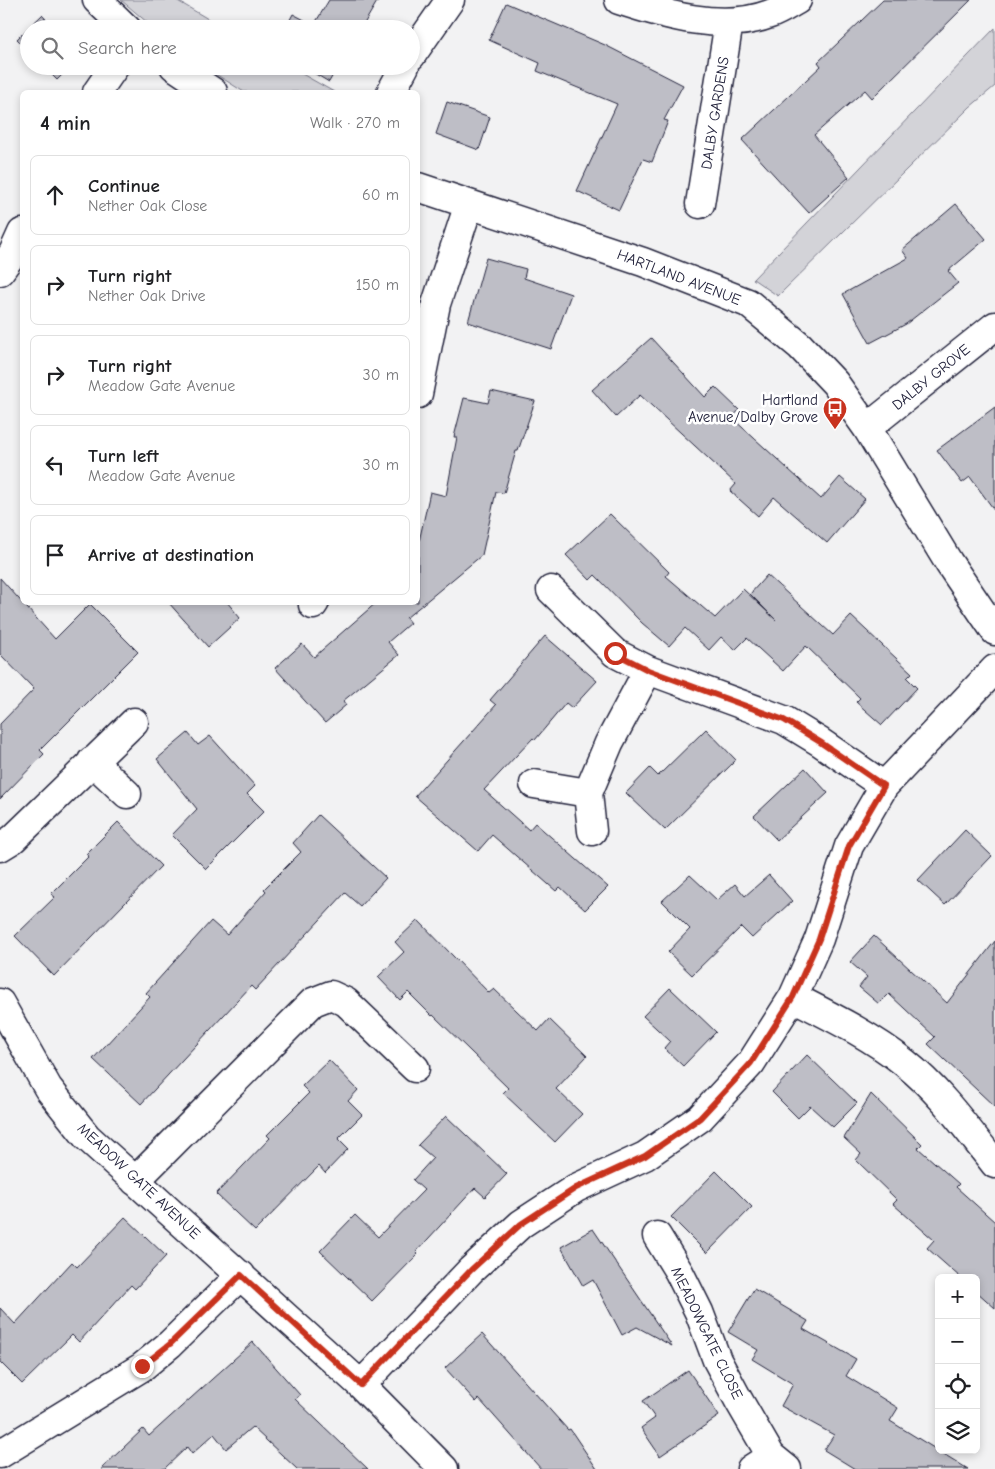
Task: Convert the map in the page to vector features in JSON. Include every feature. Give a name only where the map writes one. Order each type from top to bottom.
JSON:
[{"type":"street","points":[[97,0],[118,20]]},
{"type":"street","points":[[420,43],[450,0]]},
{"type":"street","points":[[619,0],[676,18],[729,22],[769,15],[797,0]]},
{"type":"street","name":"DALBY GARDENS","points":[[700,204],[729,22]]},
{"type":"street","points":[[98,90],[109,75]]},
{"type":"street","points":[[188,75],[210,90]]},
{"type":"street","points":[[392,90],[400,75]]},
{"type":"street","name":"HARTLAND AVENUE","points":[[420,188],[643,262],[748,303],[800,346],[835,383],[867,428],[949,563],[995,631]]},
{"type":"street","points":[[420,384],[436,304],[468,204]]},
{"type":"street","name":"DALBY GROVE","points":[[867,428],[995,326]]},
{"type":"street","points":[[551,590],[615,653],[648,670],[784,720],[884,786]]},
{"type":"street","points":[[361,1385],[471,1270],[521,1224],[576,1188],[645,1156],[700,1118],[751,1063],[793,997],[819,939],[849,846],[884,786],[995,669]]},
{"type":"street","points":[[592,831],[588,793],[609,743],[648,670]]},
{"type":"street","points":[[0,847],[13,839],[134,722]]},
{"type":"street","points":[[92,761],[127,794]]},
{"type":"street","points":[[534,784],[588,793]]},
{"type":"street","points":[[136,1181],[313,1002],[331,994],[346,1002],[415,1068]]},
{"type":"street","points":[[793,997],[866,1035],[906,1064],[943,1099],[994,1159]]},
{"type":"street","name":"MEADOW GATE AVENUE","points":[[0,1002],[8,1034],[87,1137],[361,1385],[444,1469]]},
{"type":"street","name":"MEADOWGATE CLOSE","points":[[657,1236],[679,1272],[699,1312],[717,1360],[770,1465]]},
{"type":"street","points":[[0,1454],[142,1366],[170,1344],[241,1275]]},
{"type":"shaded area","points":[[121,0],[176,0],[210,20],[144,20]]},
{"type":"shaded area","points":[[995,28],[995,86],[970,107],[778,296],[753,279]]},
{"type":"shaded area","points":[[217,75],[304,75],[330,90],[241,90]]},
{"type":"building","points":[[329,0],[378,0],[366,20],[317,20]]},
{"type":"building","points":[[883,0],[971,0],[872,98],[865,90],[814,135],[849,177],[809,213],[742,140],[821,66],[818,62]]},
{"type":"building","points":[[506,3],[605,45],[683,85],[664,120],[668,121],[652,162],[643,159],[619,210],[577,191],[617,104],[537,71],[540,63],[489,40]]},
{"type":"building","points":[[293,14],[304,20],[290,20]]},
{"type":"building","points":[[42,15],[47,20],[37,20]]},
{"type":"building","points":[[52,75],[62,75],[57,80]]},
{"type":"building","points":[[317,75],[333,75],[329,82]]},
{"type":"building","points":[[447,102],[490,117],[479,150],[436,134]]},
{"type":"building","points":[[956,204],[986,239],[948,271],[958,283],[906,324],[870,343],[843,294],[908,258],[902,250]]},
{"type":"building","points":[[486,258],[526,269],[524,278],[571,294],[551,349],[468,322]]},
{"type":"building","points":[[651,338],[705,397],[715,387],[739,410],[732,418],[821,499],[840,477],[865,499],[827,543],[774,497],[758,516],[730,491],[736,484],[640,395],[616,417],[592,390]]},
{"type":"building","points":[[491,391],[535,401],[518,451],[516,451],[504,493],[496,492],[482,555],[406,618],[410,623],[388,642],[399,655],[343,701],[346,705],[325,723],[275,668],[302,644],[314,657],[374,605],[420,605],[420,537],[430,492],[446,496],[457,437],[454,437],[464,398],[488,403]]},
{"type":"building","points":[[995,407],[995,511],[970,477],[962,483],[937,450]]},
{"type":"building","points":[[610,514],[669,572],[666,576],[715,618],[743,589],[776,620],[750,594],[767,575],[833,635],[851,616],[912,673],[907,678],[917,688],[882,725],[856,702],[860,698],[806,646],[783,671],[747,638],[735,650],[721,637],[709,650],[685,628],[669,646],[642,623],[595,575],[590,580],[566,555]]},
{"type":"building","points":[[0,578],[20,600],[20,605],[24,605],[55,639],[91,605],[138,652],[40,750],[44,754],[0,799],[0,724],[34,689],[0,654]]},
{"type":"building","points":[[171,605],[229,605],[240,618],[208,647]]},
{"type":"building","points":[[545,636],[597,681],[572,708],[566,703],[535,740],[533,738],[484,790],[529,830],[535,823],[608,887],[585,910],[560,887],[556,891],[492,835],[478,851],[415,796],[496,705],[490,700]]},
{"type":"building","points":[[706,729],[736,760],[665,830],[626,793],[650,768],[658,776]]},
{"type":"building","points":[[188,733],[198,745],[210,736],[255,786],[247,794],[264,811],[206,869],[172,835],[197,809],[157,759]]},
{"type":"building","points":[[805,768],[828,793],[777,840],[754,816]]},
{"type":"building","points":[[318,815],[386,878],[360,906],[345,893],[255,990],[251,986],[141,1104],[93,1059],[150,997],[146,993],[211,921],[227,935],[266,891],[264,889],[301,852],[293,843]]},
{"type":"building","points":[[118,822],[161,866],[54,976],[15,936],[55,897],[51,894],[89,856],[86,854]]},
{"type":"building","points":[[965,830],[992,856],[945,905],[918,880]]},
{"type":"building","points":[[690,875],[717,900],[735,884],[745,896],[769,875],[792,901],[752,938],[741,927],[692,975],[668,952],[690,929],[662,901]]},
{"type":"building","points":[[418,920],[489,993],[494,989],[538,1031],[549,1019],[587,1056],[556,1089],[582,1114],[555,1142],[503,1093],[508,1088],[433,1015],[408,992],[400,1000],[378,977],[404,952],[395,942]]},
{"type":"building","points":[[874,936],[947,1003],[995,941],[995,1107],[928,1044],[935,1037],[889,994],[879,1004],[859,987],[867,977],[850,962]]},
{"type":"building","points":[[670,988],[716,1032],[683,1066],[664,1048],[670,1041],[643,1016]]},
{"type":"building","points":[[807,1055],[857,1103],[833,1127],[810,1106],[798,1118],[772,1092]]},
{"type":"building","points":[[329,1060],[358,1090],[348,1101],[362,1115],[338,1139],[348,1149],[325,1173],[319,1166],[255,1231],[216,1194],[270,1138],[267,1135],[309,1093],[302,1086]]},
{"type":"building","points":[[871,1094],[922,1144],[918,1148],[959,1184],[956,1187],[995,1222],[995,1308],[980,1295],[980,1274],[956,1274],[927,1248],[934,1240],[893,1204],[897,1200],[856,1160],[861,1154],[844,1138]]},
{"type":"building","points":[[446,1116],[507,1174],[485,1197],[475,1188],[416,1252],[418,1254],[372,1301],[320,1251],[355,1215],[378,1237],[424,1190],[413,1180],[433,1158],[418,1145]]},
{"type":"building","points":[[716,1171],[752,1207],[707,1253],[671,1217]]},
{"type":"building","points":[[125,1217],[166,1256],[135,1289],[131,1285],[79,1342],[72,1335],[22,1384],[0,1362],[0,1308],[15,1324],[72,1262],[77,1267]]},
{"type":"building","points":[[593,1229],[672,1346],[637,1327],[622,1335],[593,1280],[583,1286],[561,1247]]},
{"type":"building","points":[[754,1289],[808,1321],[803,1329],[856,1359],[846,1376],[898,1408],[890,1421],[935,1449],[935,1454],[944,1454],[968,1469],[855,1469],[824,1450],[834,1435],[781,1406],[793,1384],[752,1359],[758,1350],[728,1332]]},
{"type":"building","points":[[482,1334],[568,1430],[570,1429],[597,1469],[541,1469],[479,1399],[476,1402],[445,1368]]},
{"type":"building","points":[[253,1342],[300,1395],[295,1399],[368,1469],[297,1469],[252,1427],[226,1449],[214,1434],[192,1454],[187,1447],[164,1469],[101,1469],[143,1429],[149,1436]]},
{"type":"building","points":[[688,1370],[719,1416],[660,1456],[641,1428],[655,1418],[643,1401]]},
{"type":"place","name":"Hartland Avenue/Dalby Grove","points":[[835,430]]},
{"type":"route","points":[[142,1366],[170,1344],[241,1275],[361,1385],[471,1270],[521,1224],[576,1188],[645,1156],[700,1118],[751,1063],[793,997],[819,939],[849,846],[884,786],[784,720],[718,694],[648,670],[615,653]]}]
